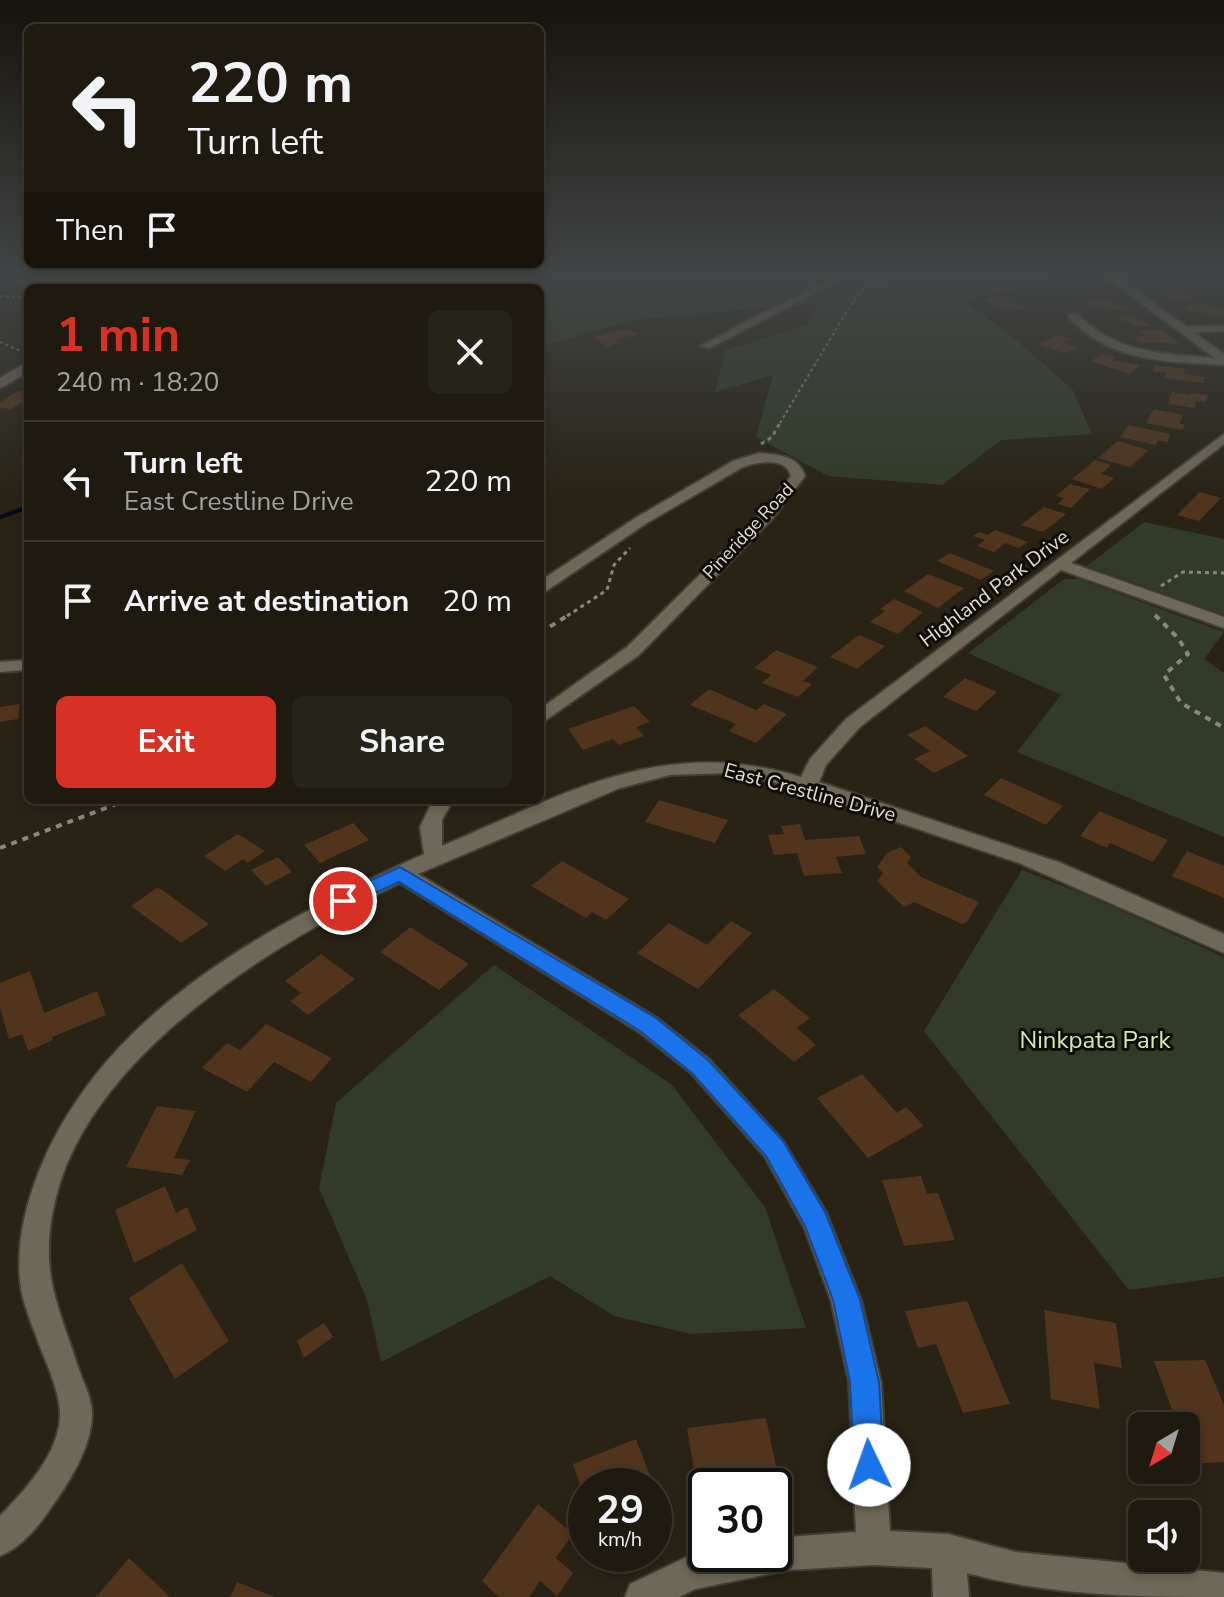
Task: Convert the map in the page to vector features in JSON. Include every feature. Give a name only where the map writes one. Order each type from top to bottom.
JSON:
[{"type":"street","points":[[1126,348],[1147,354],[1224,360]]},
{"type":"street","points":[[0,384],[24,369]]},
{"type":"street","name":"Highland Park Drive","points":[[807,786],[817,763],[853,723],[1224,438]]},
{"type":"street","name":"Pineridge Road","points":[[544,585],[642,520],[738,464],[759,457],[784,460],[795,467],[798,476],[768,515],[633,651],[544,715]]},
{"type":"street","points":[[1061,565],[1224,623]]},
{"type":"street","points":[[0,667],[24,665]]},
{"type":"street","name":"East Crestline Drive","points":[[0,1539],[16,1527],[61,1466],[76,1414],[34,1282],[41,1197],[67,1131],[108,1076],[145,1038],[208,984],[251,953],[314,915],[400,873],[608,784],[654,769],[685,765],[734,767],[807,786],[1078,878],[1224,944]]},
{"type":"street","points":[[435,856],[429,839],[430,819],[440,804]]},
{"type":"street","points":[[400,873],[648,1025],[700,1066],[774,1149],[816,1221],[846,1300],[865,1382],[874,1548]]},
{"type":"street","points":[[643,1597],[691,1572],[788,1553],[874,1548],[948,1551],[1016,1569],[1224,1591]]},
{"type":"street","points":[[948,1551],[951,1597]]},
{"type":"path","points":[[760,449],[762,442],[772,437],[825,348]]},
{"type":"path","points":[[544,630],[607,590],[614,565],[636,541]]},
{"type":"path","points":[[1224,573],[1190,568],[1179,570],[1162,584],[1150,605],[1157,618],[1178,638],[1188,654],[1164,675],[1181,703],[1224,728]]},
{"type":"path","points":[[0,848],[116,804]]},
{"type":"green space","points":[[733,348],[1025,348],[1073,390],[1092,434],[1001,440],[942,485],[828,476],[756,437],[773,375],[715,392],[725,350]]},
{"type":"green space","points":[[1144,522],[1224,539],[1224,615],[1087,566]]},
{"type":"green space","points":[[1064,579],[1079,579],[1224,632],[1204,659],[1224,673],[1224,837],[1017,752],[1061,695],[968,653]]},
{"type":"green space","name":"Ninkpata Park","points":[[1022,870],[1089,896],[1224,957],[1224,1277],[1129,1290],[924,1031]]},
{"type":"green space","points":[[494,965],[671,1084],[765,1207],[806,1328],[691,1334],[614,1316],[550,1276],[381,1362],[367,1300],[319,1188],[336,1103]]},
{"type":"building","points":[[1048,348],[1079,348],[1064,353]]},
{"type":"building","points":[[1102,354],[1116,357],[1112,360],[1140,365],[1129,374],[1091,361]]},
{"type":"building","points":[[1154,365],[1185,369],[1184,374],[1205,377],[1204,383],[1165,378],[1166,373],[1153,371]]},
{"type":"building","points":[[18,391],[24,392],[21,399],[24,401],[11,409],[0,408],[0,402]]},
{"type":"building","points":[[1172,392],[1208,395],[1206,402],[1196,401],[1195,408],[1168,404]]},
{"type":"building","points":[[1154,409],[1183,415],[1179,423],[1185,425],[1182,430],[1146,423]]},
{"type":"building","points":[[1128,425],[1171,434],[1167,442],[1158,440],[1155,445],[1120,437]]},
{"type":"building","points":[[1118,441],[1149,450],[1130,467],[1098,458]]},
{"type":"building","points":[[1095,460],[1111,465],[1101,474],[1114,478],[1102,489],[1072,479]]},
{"type":"building","points":[[1070,484],[1090,489],[1071,508],[1058,504],[1064,498],[1056,496]]},
{"type":"building","points":[[1200,492],[1221,498],[1199,521],[1177,515]]},
{"type":"building","points":[[1044,507],[1066,514],[1043,532],[1021,525]]},
{"type":"building","points":[[995,530],[1028,542],[1019,548],[1005,543],[994,552],[977,546],[985,540],[973,536],[979,532],[988,535]]},
{"type":"building","points":[[950,553],[994,571],[981,580],[937,561]]},
{"type":"building","points":[[928,574],[964,588],[938,608],[904,591]]},
{"type":"building","points":[[894,599],[923,612],[898,634],[870,622],[885,611],[880,609]]},
{"type":"building","points":[[859,635],[885,646],[857,669],[830,657]]},
{"type":"building","points":[[776,650],[818,667],[803,681],[812,684],[798,697],[762,683],[771,675],[754,668]]},
{"type":"building","points":[[965,678],[997,692],[976,711],[943,697]]},
{"type":"building","points":[[709,689],[756,710],[764,704],[787,714],[756,743],[729,731],[736,724],[690,705]]},
{"type":"building","points":[[20,704],[18,719],[0,722],[0,707]]},
{"type":"building","points":[[634,706],[650,722],[636,727],[644,736],[619,745],[613,739],[583,750],[568,729]]},
{"type":"building","points":[[925,726],[968,756],[934,773],[914,759],[930,751],[907,735]]},
{"type":"building","points":[[1001,778],[1063,806],[1046,825],[984,795]]},
{"type":"building","points":[[659,800],[728,820],[715,843],[645,822]]},
{"type":"building","points":[[1099,811],[1168,840],[1153,862],[1110,843],[1107,848],[1080,836]]},
{"type":"building","points":[[353,823],[369,840],[320,863],[304,845]]},
{"type":"building","points":[[800,824],[805,840],[859,836],[866,854],[836,857],[842,873],[804,876],[797,853],[774,855],[768,835],[784,834],[781,826]]},
{"type":"building","points":[[238,834],[265,851],[248,863],[243,859],[225,871],[204,856]]},
{"type":"building","points":[[901,847],[911,857],[907,863],[921,877],[979,902],[966,923],[962,924],[914,902],[904,907],[877,881],[883,873],[877,867],[887,853]]},
{"type":"building","points":[[1187,851],[1224,866],[1224,898],[1172,876]]},
{"type":"building","points":[[278,857],[292,872],[266,886],[251,870]]},
{"type":"building","points":[[562,861],[629,899],[606,920],[592,912],[586,918],[531,886]]},
{"type":"building","points":[[158,887],[209,924],[181,943],[131,906]]},
{"type":"building","points":[[731,921],[752,933],[698,989],[637,953],[669,923],[707,945]]},
{"type":"building","points":[[410,927],[469,964],[439,990],[380,952]]},
{"type":"building","points":[[321,954],[355,979],[308,1015],[290,1001],[301,993],[285,981]]},
{"type":"building","points":[[30,971],[44,1013],[97,991],[106,1015],[52,1037],[53,1040],[28,1051],[22,1034],[9,1039],[0,1008],[0,983]]},
{"type":"building","points":[[774,989],[810,1018],[797,1028],[816,1045],[794,1062],[738,1015]]},
{"type":"building","points":[[266,1024],[332,1058],[311,1082],[274,1062],[247,1092],[202,1068],[227,1043],[240,1050]]},
{"type":"building","points":[[862,1074],[897,1113],[906,1107],[924,1126],[868,1158],[817,1098]]},
{"type":"building","points":[[157,1106],[196,1111],[174,1158],[190,1160],[182,1175],[126,1167]]},
{"type":"building","points":[[921,1176],[927,1194],[938,1193],[955,1240],[904,1246],[882,1180]]},
{"type":"building","points":[[165,1186],[176,1213],[187,1207],[197,1230],[134,1263],[115,1210]]},
{"type":"building","points":[[182,1263],[229,1341],[175,1379],[129,1298]]},
{"type":"building","points":[[967,1301],[1010,1404],[963,1413],[936,1344],[918,1348],[905,1311]]},
{"type":"building","points":[[1044,1310],[1116,1323],[1122,1368],[1094,1363],[1100,1409],[1051,1399]]},
{"type":"building","points":[[324,1323],[333,1337],[304,1358],[297,1341]]},
{"type":"building","points":[[1205,1360],[1224,1405],[1224,1462],[1200,1464],[1200,1412],[1173,1412],[1154,1361]]},
{"type":"building","points":[[766,1418],[776,1468],[694,1468],[687,1428]]},
{"type":"building","points":[[636,1439],[647,1468],[574,1468],[573,1464]]},
{"type":"building","points":[[538,1504],[568,1530],[568,1541],[556,1558],[568,1572],[573,1573],[557,1596],[540,1581],[529,1597],[499,1597],[482,1581]]},
{"type":"building","points":[[129,1558],[170,1597],[96,1597]]},
{"type":"building","points":[[237,1582],[275,1597],[230,1597]]},
{"type":"waterway","points":[[0,517],[24,508]]},
{"type":"route","points":[[343,901],[400,873],[648,1025],[700,1066],[733,1100],[774,1149],[816,1221],[846,1300],[865,1382],[869,1465]]}]
